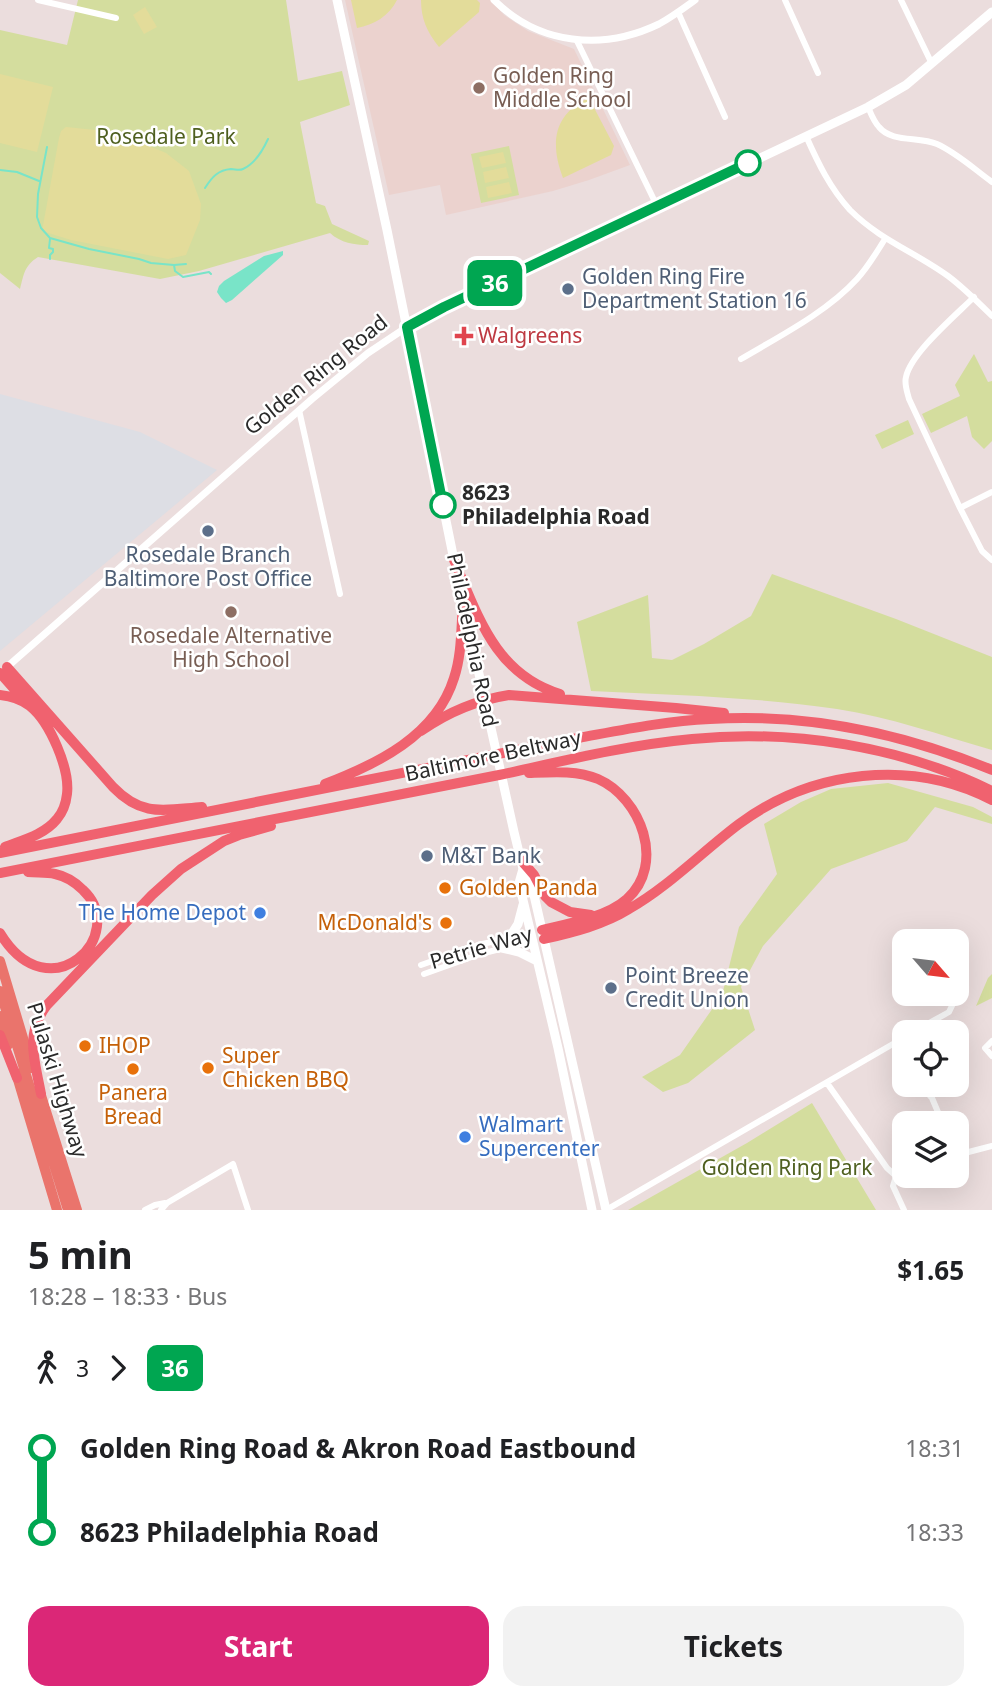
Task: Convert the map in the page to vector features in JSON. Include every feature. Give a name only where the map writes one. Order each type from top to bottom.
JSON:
[{"type":"highway","points":[[454,560],[482,626],[498,652],[531,681],[582,701]]},
{"type":"highway","points":[[421,731],[441,706],[454,678],[459,657],[463,603]]},
{"type":"highway","points":[[0,850],[43,831],[57,819],[66,799],[67,783],[63,762],[48,729],[2,671]]},
{"type":"highway","points":[[2,671],[128,801],[151,810],[250,804]]},
{"type":"highway","points":[[0,695],[19,699],[30,707]]},
{"type":"highway","points":[[295,795],[369,766],[453,711],[509,695],[688,709],[746,717]]},
{"type":"highway","name":"Baltimore Beltway","points":[[0,850],[671,722],[746,717],[805,720],[878,732],[940,750],[992,770]]},
{"type":"highway","name":"Baltimore Beltway","points":[[4,872],[579,757],[677,740],[765,737],[815,741],[877,751],[925,764],[992,791]]},
{"type":"highway","points":[[499,775],[562,772],[600,780],[614,788],[633,808],[645,838],[643,873],[627,899],[610,910],[537,936]]},
{"type":"highway","points":[[537,936],[595,926],[629,909],[742,822],[777,800],[807,788],[841,779],[903,775],[938,780],[992,800]]},
{"type":"highway","points":[[41,1094],[33,1047],[37,1019],[47,1005],[167,880],[194,859],[239,835],[354,803]]},
{"type":"highway","points":[[522,864],[534,875],[551,902],[570,912],[594,916]]},
{"type":"highway","points":[[0,933],[19,957],[35,966],[48,969],[64,967],[81,957],[96,932],[93,902],[76,884],[63,876],[53,874],[4,872]]},
{"type":"highway","name":"Pulaski Highway","points":[[0,961],[76,1205]]},
{"type":"highway","points":[[0,991],[68,1210]]},
{"type":"highway","name":"Pulaski Highway","points":[[0,1016],[57,1210]]},
{"type":"highway","points":[[0,1035],[17,1078]]},
{"type":"highway","points":[[76,1205],[83,1210]]},
{"type":"main road","name":"Philadelphia Road","points":[[337,0],[484,700],[522,864],[531,881],[537,961],[592,1210]]},
{"type":"main road","name":"Golden Ring Road","points":[[407,327],[444,307],[868,107],[896,91],[932,64],[992,12]]},
{"type":"main road","name":"Philadelphia Road","points":[[522,864],[519,883],[537,936],[606,1210]]},
{"type":"main road","points":[[509,938],[518,924],[524,903]]},
{"type":"main road","points":[[502,948],[519,952],[537,961]]},
{"type":"street","points":[[38,0],[116,18]]},
{"type":"street","points":[[494,0],[511,15],[537,29],[578,41],[631,35],[657,24],[695,0]]},
{"type":"street","points":[[785,0],[818,73]]},
{"type":"street","points":[[901,0],[932,64]]},
{"type":"street","points":[[678,12],[724,117]]},
{"type":"street","points":[[578,41],[657,206]]},
{"type":"street","points":[[868,107],[875,122],[885,133],[936,143],[992,182]]},
{"type":"street","points":[[806,136],[821,170],[851,211],[885,239],[942,272],[992,316]]},
{"type":"street","points":[[741,359],[821,310],[848,289],[868,267],[885,239]]},
{"type":"street","points":[[974,298],[915,359],[905,383],[909,398],[960,508],[982,551],[992,561]]},
{"type":"street","name":"Golden Ring Road","points":[[2,671],[299,411],[362,358],[407,327]]},
{"type":"street","points":[[299,411],[340,594]]},
{"type":"street","points":[[960,508],[992,492]]},
{"type":"street","name":"Petrie Way","points":[[421,965],[478,945],[509,938],[537,936]]},
{"type":"street","name":"Petrie Way","points":[[424,974],[537,936]]},
{"type":"street","points":[[935,1020],[949,1012],[952,1006]]},
{"type":"street","points":[[992,1041],[985,1048],[992,1056]]},
{"type":"street","points":[[606,1210],[892,1045]]},
{"type":"street","points":[[827,1083],[892,1172]]},
{"type":"street","points":[[969,1152],[992,1146]]},
{"type":"street","points":[[161,1210],[167,1203],[233,1164],[248,1210]]},
{"type":"street","points":[[893,1188],[904,1210]]},
{"type":"street","points":[[145,1210],[167,1203]]},
{"type":"shaded area","name":"Golden Ring Middle School","points":[[345,0],[491,0],[504,15],[528,31],[574,49],[630,165],[553,191],[446,215],[440,185],[389,195]]},
{"type":"shaded area","points":[[351,0],[397,0],[390,11],[380,19],[357,28]]},
{"type":"shaded area","points":[[421,0],[477,0],[480,3],[479,12],[439,47],[426,25]]},
{"type":"shaded area","points":[[145,7],[157,27],[144,34],[133,15]]},
{"type":"shaded area","points":[[0,74],[53,87],[37,152],[0,143]]},
{"type":"shaded area","points":[[589,98],[614,146],[611,155],[563,178],[557,153],[558,131],[568,112]]},
{"type":"shaded area","points":[[66,127],[115,132],[166,153],[189,171],[201,204],[200,220],[186,255],[168,259],[71,240],[42,231],[59,138]]},
{"type":"shaded area","points":[[503,152],[506,163],[482,168],[479,157]]},
{"type":"shaded area","points":[[506,167],[509,178],[485,183],[483,172]]},
{"type":"shaded area","points":[[509,182],[512,193],[488,198],[486,187]]},
{"type":"shaded area","points":[[283,251],[283,255],[232,300],[226,303],[221,298],[217,292],[224,281],[264,256]]},
{"type":"shaded area","points":[[0,394],[140,432],[217,470],[0,651]]},
{"type":"green space","name":"Rosedale Park","points":[[78,0],[286,0],[298,81],[342,71],[350,105],[300,122],[316,203],[325,206],[332,224],[369,241],[368,245],[348,243],[330,233],[199,271],[160,279],[38,257],[27,267],[20,289],[0,273],[0,30],[67,45]]},
{"type":"green space","points":[[509,146],[519,195],[481,203],[471,154]]},
{"type":"green space","points":[[974,354],[988,382],[992,381],[992,441],[984,449],[972,437],[967,416],[931,433],[922,414],[960,396],[955,385]]},
{"type":"green space","points":[[908,420],[914,434],[882,449],[875,435]]},
{"type":"green space","points":[[772,574],[992,657],[992,750],[896,722],[837,709],[745,699],[591,691],[577,622],[648,595],[652,658],[672,660],[751,616]]},
{"type":"green space","points":[[888,783],[973,807],[992,817],[992,824],[935,807],[907,841],[831,869],[763,946],[741,987],[755,1030],[688,1083],[663,1092],[642,1077],[680,1055],[722,995],[739,927],[777,874],[764,824],[801,802],[831,789]]},
{"type":"green space","points":[[992,974],[992,998],[976,1006],[988,978]]},
{"type":"green space","name":"Golden Ring Park","points":[[812,1103],[876,1210],[628,1210],[747,1143]]},
{"type":"waterway","points":[[205,188],[219,173],[231,169],[242,170],[251,164],[268,139]]},
{"type":"waterway","points":[[47,147],[38,194],[37,217],[41,228],[50,238],[151,263],[186,264]]},
{"type":"waterway","points":[[0,170],[17,172],[39,181]]},
{"type":"waterway","points":[[50,239],[49,248],[53,249],[53,252],[50,259]]},
{"type":"waterway","points":[[174,265],[175,271],[183,277],[209,272],[211,274]]},
{"type":"bus line","name":"36","points":[[443,505],[407,327],[748,163]]},
{"type":"place","name":"Golden Ring Middle School","points":[[479,88]]},
{"type":"place","name":"Golden Ring Fire Department Station 16","points":[[568,289]]},
{"type":"place","name":"Walgreens","points":[[464,336]]},
{"type":"place","name":"8623 Philadelphia Road","points":[[443,505]]},
{"type":"place","name":"Rosedale Branch Baltimore Post Office","points":[[208,531]]},
{"type":"place","name":"Rosedale Alternative High School","points":[[231,612]]},
{"type":"place","name":"M&T Bank","points":[[427,856]]},
{"type":"place","name":"Golden Panda","points":[[445,888]]},
{"type":"place","name":"The Home Depot","points":[[260,913]]},
{"type":"place","name":"McDonald's","points":[[446,923]]},
{"type":"place","name":"Point Breeze Credit Union","points":[[611,988]]},
{"type":"place","name":"IHOP","points":[[85,1046]]},
{"type":"place","name":"Super Chicken BBQ","points":[[208,1068]]},
{"type":"place","name":"Panera Bread","points":[[133,1069]]},
{"type":"place","name":"Walmart Supercenter","points":[[465,1137]]}]
